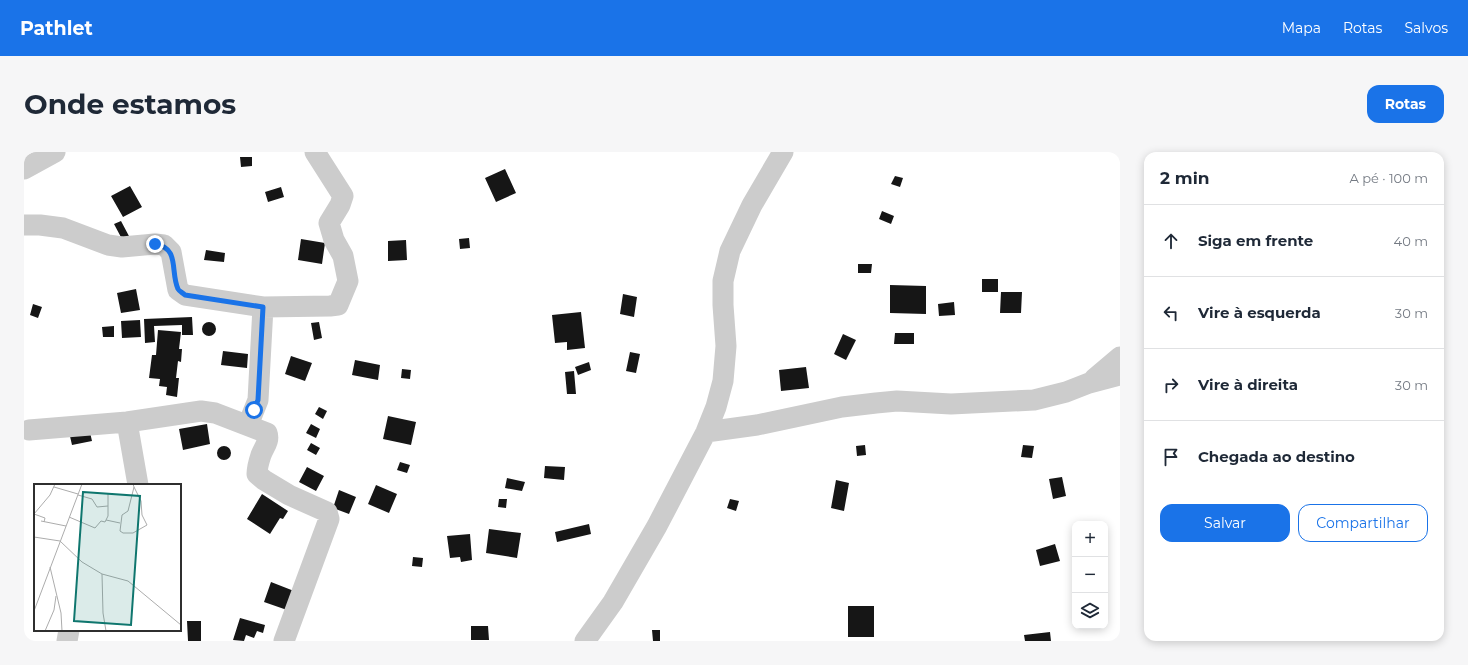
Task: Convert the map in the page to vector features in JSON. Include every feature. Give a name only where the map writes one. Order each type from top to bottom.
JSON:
[{"type":"street","points":[[24,169],[55,152]]},
{"type":"street","points":[[24,225],[40,225],[63,228],[108,245],[122,247],[155,244],[164,245],[170,252],[178,290],[185,295],[263,307],[338,305],[348,281],[343,256],[334,240],[329,223],[340,205],[343,196],[315,152]]},
{"type":"street","points":[[585,641],[614,602],[657,526],[706,432],[716,407],[723,382],[726,346],[723,281],[730,251],[752,205],[783,152]]},
{"type":"street","points":[[248,425],[258,400],[263,307]]},
{"type":"street","points":[[1089,383],[1108,369],[1120,357]]},
{"type":"street","points":[[706,432],[757,425],[842,407],[876,403],[897,401],[951,404],[1034,400],[1066,392],[1089,383],[1120,375]]},
{"type":"street","points":[[28,430],[128,422],[201,412],[216,413],[267,433],[268,437],[261,455],[257,474],[289,495],[327,512],[329,519],[284,641]]},
{"type":"street","points":[[128,422],[138,484]]},
{"type":"street","points":[[67,641],[69,631]]},
{"type":"building","points":[[240,157],[252,157],[252,166],[241,167]]},
{"type":"building","points":[[505,169],[516,193],[496,202],[485,178]]},
{"type":"building","points":[[895,176],[903,178],[900,187],[891,184]]},
{"type":"building","points":[[130,186],[142,207],[123,217],[111,196]]},
{"type":"building","points":[[281,187],[284,197],[268,202],[265,192]]},
{"type":"building","points":[[882,211],[894,216],[891,224],[879,219]]},
{"type":"building","points":[[121,221],[130,238],[123,241],[114,224]]},
{"type":"building","points":[[469,238],[470,248],[460,249],[459,239]]},
{"type":"building","points":[[301,239],[325,243],[322,264],[298,260]]},
{"type":"building","points":[[406,240],[407,260],[388,261],[388,241]]},
{"type":"building","points":[[206,250],[225,253],[224,262],[204,260]]},
{"type":"building","points":[[858,264],[872,264],[871,273],[858,273]]},
{"type":"building","points":[[982,279],[998,279],[998,292],[982,292]]},
{"type":"building","points":[[890,285],[926,286],[926,314],[890,313]]},
{"type":"building","points":[[136,289],[140,310],[121,313],[117,293]]},
{"type":"building","points":[[1001,292],[1022,292],[1021,313],[1000,313]]},
{"type":"building","points":[[623,294],[637,297],[634,317],[620,314]]},
{"type":"building","points":[[954,302],[955,315],[939,316],[938,304]]},
{"type":"building","points":[[33,304],[42,307],[38,318],[30,315]]},
{"type":"building","points":[[581,312],[585,348],[567,350],[567,342],[555,343],[552,315]]},
{"type":"building","points":[[192,317],[193,335],[182,335],[182,325],[154,326],[155,342],[145,343],[144,319]]},
{"type":"building","points":[[140,320],[141,337],[122,338],[121,321]]},
{"type":"building","points":[[206,322],[212,322],[216,326],[216,332],[212,336],[206,336],[202,332],[202,326]]},
{"type":"building","points":[[319,322],[322,338],[314,340],[311,323]]},
{"type":"building","points":[[114,326],[114,337],[103,337],[102,327]]},
{"type":"building","points":[[158,330],[181,332],[179,349],[182,349],[181,362],[178,361],[176,378],[179,378],[177,397],[166,395],[167,387],[159,386],[160,379],[149,378],[152,355],[156,355]]},
{"type":"building","points":[[895,333],[914,333],[914,344],[894,344]]},
{"type":"building","points":[[843,334],[856,340],[846,360],[834,354]]},
{"type":"building","points":[[223,351],[248,354],[247,368],[221,365]]},
{"type":"building","points":[[630,352],[640,354],[636,373],[626,371]]},
{"type":"building","points":[[291,356],[312,363],[305,381],[285,374]]},
{"type":"building","points":[[355,360],[380,365],[378,380],[352,375]]},
{"type":"building","points":[[589,362],[591,370],[578,375],[575,367]]},
{"type":"building","points":[[806,367],[809,388],[781,391],[779,370]]},
{"type":"building","points":[[402,369],[411,370],[410,379],[401,378]]},
{"type":"building","points":[[574,371],[576,394],[567,394],[565,372]]},
{"type":"building","points":[[319,407],[327,411],[323,419],[315,414]]},
{"type":"building","points":[[388,416],[416,422],[411,445],[383,439]]},
{"type":"building","points":[[207,424],[210,444],[183,450],[179,429]]},
{"type":"building","points":[[311,424],[320,429],[316,438],[306,433]]},
{"type":"building","points":[[89,428],[92,441],[72,445],[69,432]]},
{"type":"building","points":[[311,443],[320,448],[316,455],[307,450]]},
{"type":"building","points":[[865,445],[866,455],[857,456],[856,446]]},
{"type":"building","points":[[1023,445],[1034,446],[1032,458],[1021,457]]},
{"type":"building","points":[[221,446],[227,446],[231,450],[231,456],[227,460],[221,460],[217,456],[217,450]]},
{"type":"building","points":[[400,462],[410,465],[407,473],[397,470]]},
{"type":"building","points":[[545,466],[565,467],[564,480],[544,478]]},
{"type":"building","points":[[307,467],[324,476],[316,491],[299,482]]},
{"type":"building","points":[[1062,477],[1066,496],[1053,499],[1049,479]]},
{"type":"building","points":[[507,478],[525,482],[522,491],[505,488]]},
{"type":"building","points":[[836,480],[849,483],[844,511],[831,508]]},
{"type":"building","points":[[376,485],[397,494],[389,513],[368,504]]},
{"type":"building","points":[[339,490],[356,497],[349,514],[333,508]]},
{"type":"building","points":[[262,494],[288,511],[283,519],[280,518],[270,534],[247,519]]},
{"type":"building","points":[[499,499],[507,499],[506,508],[498,507]]},
{"type":"building","points":[[730,499],[739,501],[736,511],[727,508]]},
{"type":"building","points":[[589,524],[591,534],[557,542],[555,532]]},
{"type":"building","points":[[489,529],[521,533],[517,558],[486,553]]},
{"type":"building","points":[[470,534],[472,560],[461,562],[460,557],[450,558],[447,536]]},
{"type":"building","points":[[1055,544],[1060,561],[1040,566],[1036,550]]},
{"type":"building","points":[[413,557],[423,558],[422,567],[412,566]]},
{"type":"building","points":[[271,582],[294,591],[287,610],[264,602]]},
{"type":"building","points":[[848,606],[874,606],[874,637],[848,637]]},
{"type":"building","points":[[240,618],[265,625],[263,633],[257,631],[254,638],[246,635],[244,641],[233,640]]},
{"type":"building","points":[[187,621],[201,621],[201,641],[188,641]]},
{"type":"building","points":[[471,626],[488,626],[489,640],[471,640]]},
{"type":"building","points":[[652,630],[660,630],[660,641],[653,641]]},
{"type":"building","points":[[1050,632],[1051,641],[1025,641],[1024,635]]},
{"type":"route","points":[[155,244],[164,245],[170,252],[178,290],[185,295],[263,307],[258,400],[254,410]]}]
